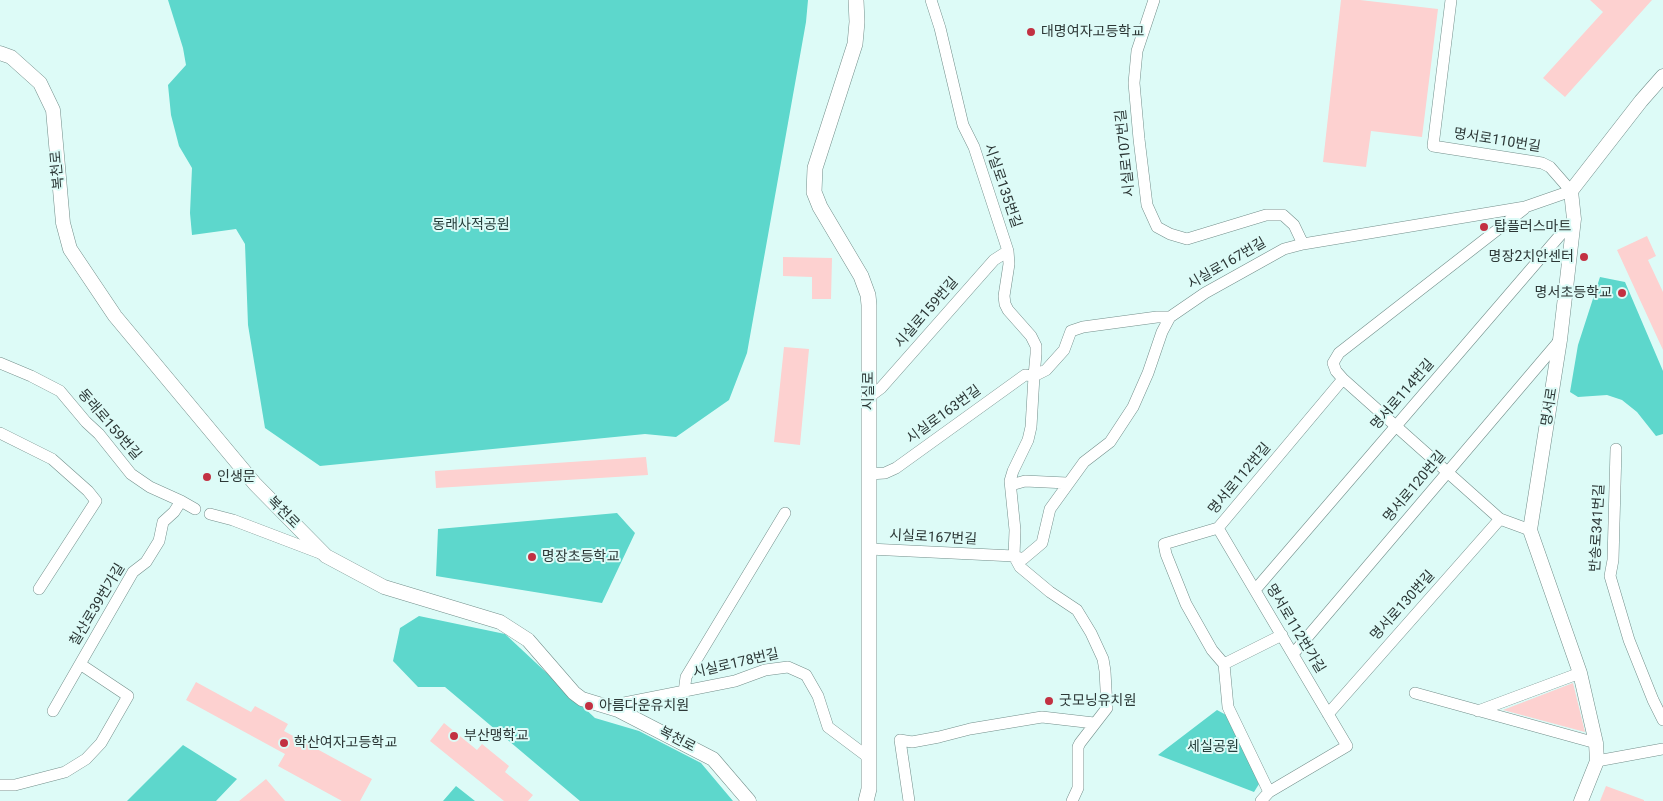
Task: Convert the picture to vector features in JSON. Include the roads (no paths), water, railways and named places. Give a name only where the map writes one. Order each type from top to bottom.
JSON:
[{"type":"main road","name":"시실로","points":[[856,0],[858,22],[855,44],[815,168],[814,192],[820,207],[852,259],[868,295],[869,789],[866,801]]},
{"type":"street","name":"시실로135번길","points":[[931,0],[940,28],[963,125],[974,147],[1008,251],[1010,264],[1004,296],[1006,304],[1008,310],[1031,336],[1036,346],[1034,376]]},
{"type":"street","name":"시실로107번길","points":[[1154,0],[1137,51],[1134,84],[1147,205],[1158,227],[1170,234],[1186,239],[1266,215],[1283,215],[1294,225],[1303,244]]},
{"type":"street","name":"명서로110번길","points":[[1451,0],[1433,146],[1542,162],[1550,167],[1571,191]]},
{"type":"street","name":"복천로","points":[[0,53],[11,56],[40,83],[53,110],[62,223],[70,249],[116,316],[233,460],[326,556],[384,587],[500,622],[528,640],[582,700],[622,712],[713,759],[749,801]]},
{"type":"street","points":[[1571,191],[1640,101],[1663,76]]},
{"type":"street","name":"시실로167번길","points":[[1170,317],[1205,293],[1271,255],[1303,244],[1525,208],[1571,191]]},
{"type":"street","name":"명서로","points":[[1571,191],[1574,219],[1560,340],[1530,530],[1580,673],[1596,743],[1597,761],[1581,801]]},
{"type":"street","points":[[1525,208],[1339,353],[1334,363],[1336,371],[1343,380],[1500,519],[1530,530]]},
{"type":"street","name":"명서로114번길","points":[[1255,590],[1574,219]]},
{"type":"street","name":"시실로159번길","points":[[869,397],[881,388],[994,260],[1008,251]]},
{"type":"street","points":[[1072,801],[1078,788],[1078,747],[1107,708],[1106,671],[1103,659],[1091,632],[1077,610],[1050,592],[1020,567],[1014,556],[1015,530],[1011,485],[1013,471],[1028,440],[1031,427],[1034,376],[1046,370],[1064,350],[1071,331],[1083,327],[1148,318],[1170,317]]},
{"type":"street","points":[[1014,556],[1023,559],[1042,543],[1050,508],[1084,462],[1110,442],[1133,407],[1148,373],[1162,332],[1170,317]]},
{"type":"street","name":"명서로120번길","points":[[1293,654],[1560,340]]},
{"type":"street","name":"동래로159번길","points":[[0,362],[60,392],[99,434],[131,474],[155,490],[181,500],[195,509]]},
{"type":"street","name":"시실로163번길","points":[[869,474],[885,473],[896,468],[1025,374],[1034,376]]},
{"type":"street","name":"명서로112번길","points":[[1224,664],[1212,650],[1186,604],[1166,554],[1164,544],[1218,528],[1343,380]]},
{"type":"street","points":[[0,433],[52,459],[88,491],[96,501],[39,589]]},
{"type":"street","name":"반송로341번길","points":[[1616,449],[1613,560],[1610,576],[1629,640],[1663,720]]},
{"type":"street","points":[[1011,485],[1025,481],[1068,483]]},
{"type":"street","name":"칠산로39번가길","points":[[0,785],[15,785],[65,772],[86,759],[101,742],[128,696],[80,664],[134,572],[146,562],[159,541],[163,522],[174,512],[181,500]]},
{"type":"street","name":"시실로178번길","points":[[684,692],[686,677],[785,513]]},
{"type":"street","points":[[210,514],[233,520],[326,556]]},
{"type":"street","name":"명서로130번길","points":[[1328,714],[1500,519]]},
{"type":"street","name":"명서로112번가길","points":[[1218,528],[1347,746],[1269,792]]},
{"type":"street","name":"시실로167번길","points":[[868,549],[1014,556]]},
{"type":"street","points":[[1261,801],[1269,792],[1228,707],[1224,664],[1282,635]]},
{"type":"street","points":[[53,711],[80,664]]},
{"type":"street","name":"시실로178번길","points":[[622,712],[624,703],[735,681],[765,670],[788,667],[806,675],[818,696],[828,727],[868,757]]},
{"type":"street","points":[[1478,711],[1580,673]]},
{"type":"street","points":[[1415,693],[1596,743]]},
{"type":"street","points":[[909,801],[900,740],[912,742],[970,729],[1042,717],[1094,724]]},
{"type":"street","points":[[1597,761],[1663,750]]},
{"type":"place","name":"대명여자고등학교","points":[[1031,32]]},
{"type":"place","name":"탑플러스마트","points":[[1484,227]]},
{"type":"place","name":"명장2치안센터","points":[[1584,257]]},
{"type":"place","name":"명서초등학교","points":[[1622,293]]},
{"type":"place","name":"인생문","points":[[207,477]]},
{"type":"place","name":"명장초등학교","points":[[532,557]]},
{"type":"place","name":"굿모닝유치원","points":[[1049,701]]},
{"type":"place","name":"아름다운유치원","points":[[589,706]]},
{"type":"place","name":"부산맹학교","points":[[454,736]]},
{"type":"place","name":"학산여자고등학교","points":[[284,743]]},
{"type":"park label","name":"동래사적공원","points":[[471,225]]},
{"type":"park label","name":"세실공원","points":[[1213,747]]}]
